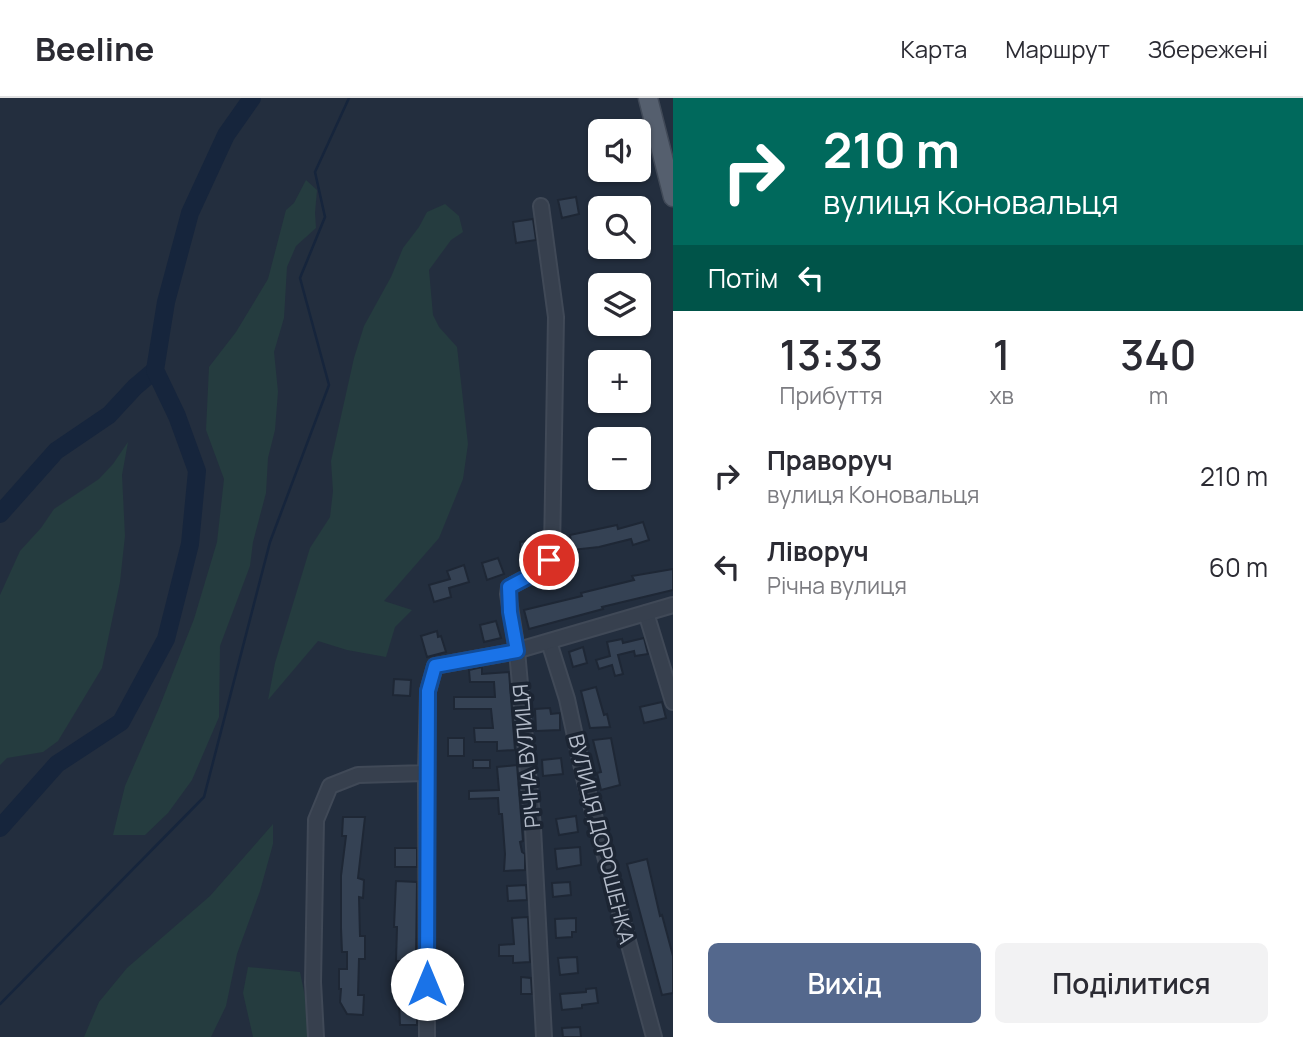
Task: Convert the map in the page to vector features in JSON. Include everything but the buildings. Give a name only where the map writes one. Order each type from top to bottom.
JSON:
[{"type":"main road","points":[[648,98],[672,185]]},
{"type":"main road","points":[[655,130],[673,155]]},
{"type":"street","name":"РІЧНА ВУЛИЦЯ","points":[[541,206],[556,317],[552,551],[547,567],[509,587],[509,603],[517,651],[533,828],[544,1037]]},
{"type":"street","points":[[427,1037],[426,773],[428,691],[435,666],[517,651],[673,605]]},
{"type":"street","points":[[646,613],[673,702]]},
{"type":"street","name":"ВУЛИЦЯ ДОРОШЕНКА","points":[[549,642],[567,699],[585,782],[654,1037]]},
{"type":"street","points":[[316,1037],[313,982],[316,820],[330,786],[358,775],[426,773]]},
{"type":"green space","points":[[306,180],[317,190],[316,228],[296,246],[287,267],[284,318],[274,352],[278,392],[275,430],[268,458],[266,493],[253,542],[250,566],[220,646],[219,717],[192,780],[168,813],[145,835],[113,835],[125,786],[194,619],[217,542],[224,479],[206,430],[209,367],[236,332],[268,279],[286,210],[294,203]]},
{"type":"green space","points":[[445,204],[459,216],[463,232],[451,240],[429,270],[433,315],[439,327],[457,347],[468,444],[463,479],[439,538],[384,601],[412,610],[395,627],[386,657],[347,650],[318,641],[268,700],[275,663],[310,548],[330,517],[333,491],[331,461],[354,358],[364,326],[391,277],[403,248],[427,212]]},
{"type":"green space","points":[[128,442],[122,475],[125,536],[120,582],[102,668],[58,741],[43,752],[7,758],[0,765],[0,595],[20,551],[54,509],[99,479]]},
{"type":"green space","points":[[273,824],[273,844],[260,891],[237,954],[226,1006],[211,1037],[84,1037],[99,1002],[127,968],[210,896]]},
{"type":"green space","points":[[248,967],[300,972],[307,1006],[309,1037],[253,1037],[243,993]]},
{"type":"waterway","points":[[0,828],[57,764],[121,722],[166,639],[190,544],[197,471],[177,416],[155,370],[166,302],[190,213],[226,135],[252,98]]},
{"type":"waterway","points":[[0,1004],[204,797],[270,542],[329,385],[300,278],[325,217],[315,172],[349,98]]},
{"type":"waterway","points":[[0,514],[56,451],[109,415],[155,370]]},
{"type":"route","points":[[427,984],[428,691],[435,666],[517,651],[510,612],[509,587],[547,567],[549,560]]}]
